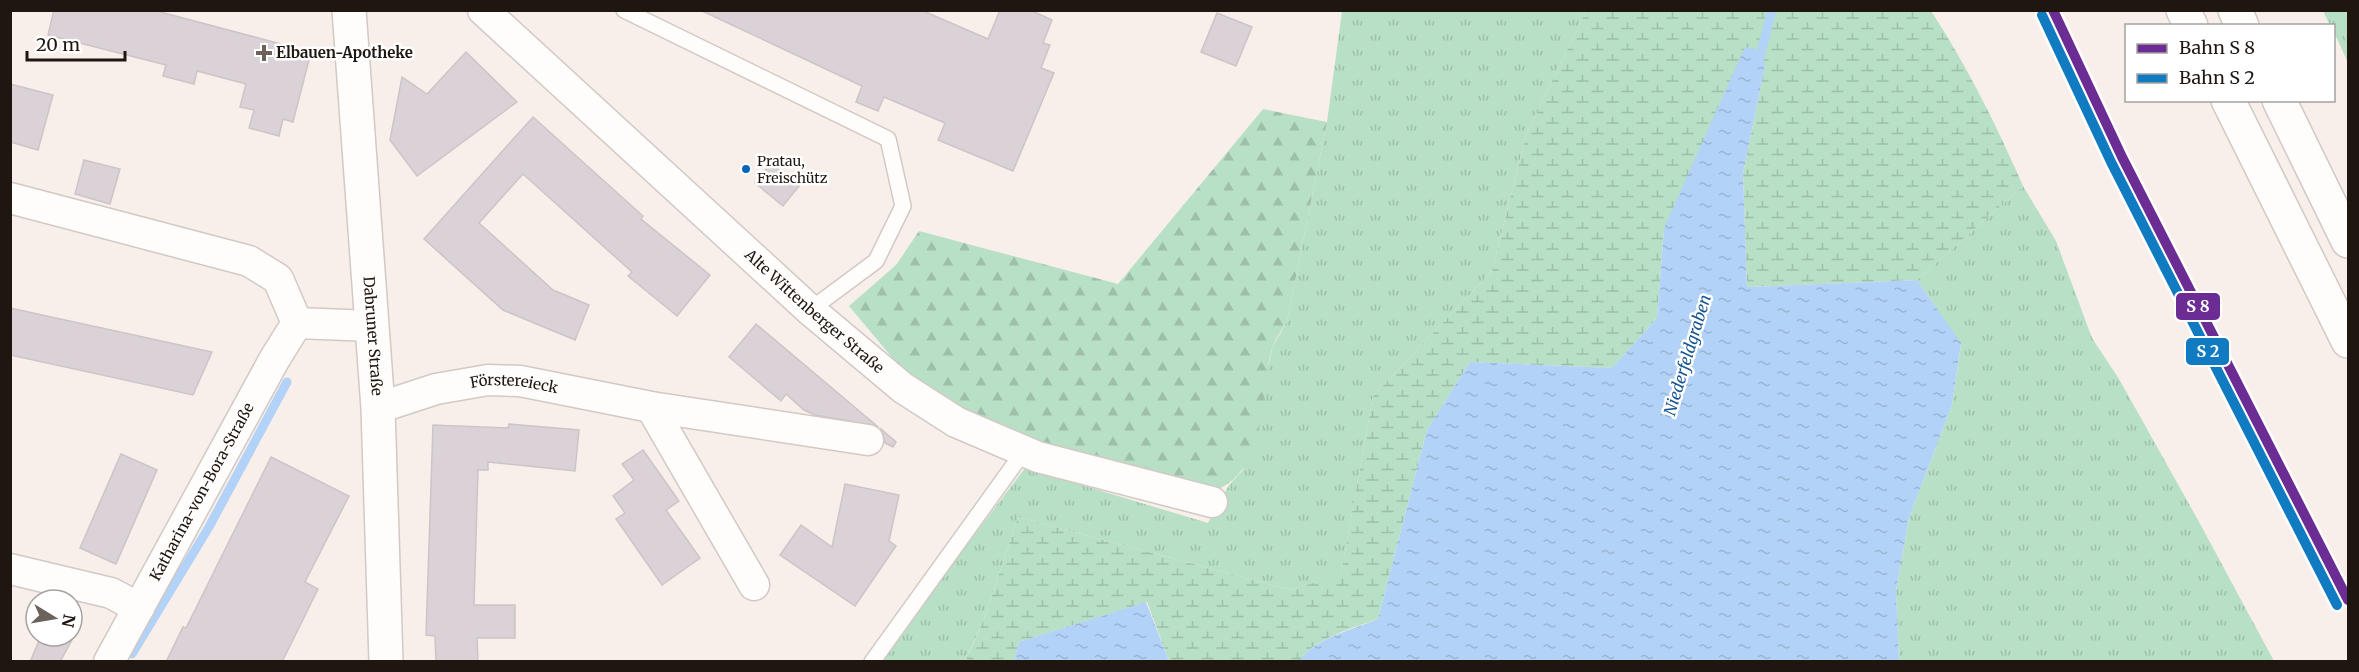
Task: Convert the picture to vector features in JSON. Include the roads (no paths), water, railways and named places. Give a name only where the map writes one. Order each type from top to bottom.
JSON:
[{"type":"street","name":"Dabruner Straße","points":[[349,10],[378,408],[386,662]]},
{"type":"street","name":"Alte Wittenberger Straße","points":[[483,10],[810,310],[903,388],[956,422],[1024,451],[1212,502]]},
{"type":"street","points":[[2183,10],[2190,24]]},
{"type":"street","points":[[2235,10],[2241,24]]},
{"type":"street","points":[[2229,102],[2349,341]]},
{"type":"street","points":[[2280,102],[2349,241]]},
{"type":"street","points":[[10,198],[249,261],[278,279],[297,323],[372,326]]},
{"type":"street","name":"Katharina-von-Bora-Straße","points":[[109,662],[274,360],[297,323]]},
{"type":"street","name":"Förstereieck","points":[[378,408],[411,396],[488,380],[520,381],[651,407],[868,440]]},
{"type":"street","points":[[651,407],[754,585]]},
{"type":"street","points":[[10,570],[111,593],[139,608]]},
{"type":"lane","points":[[624,10],[888,139],[903,206],[876,261],[810,310]]},
{"type":"lane","points":[[872,662],[1024,451]]},
{"type":"water","points":[[1745,47],[1761,51],[1765,66],[1743,173],[1747,287],[1917,280],[1961,343],[1952,405],[1909,518],[1896,591],[1899,661],[1300,661],[1313,647],[1324,641],[1378,619],[1427,430],[1470,362],[1612,368],[1657,318],[1664,228]]},
{"type":"water","points":[[1146,602],[1169,661],[1014,661],[1019,642]]},
{"type":"waterway","name":"Niederfeldgraben","points":[[1759,60],[1772,10]]},
{"type":"waterway","points":[[132,654],[209,527],[287,382]]},
{"type":"place","name":"Elbauen-Apotheke","points":[[264,53]]},
{"type":"place","name":"Pratau, Freischütz","points":[[746,169]]}]
